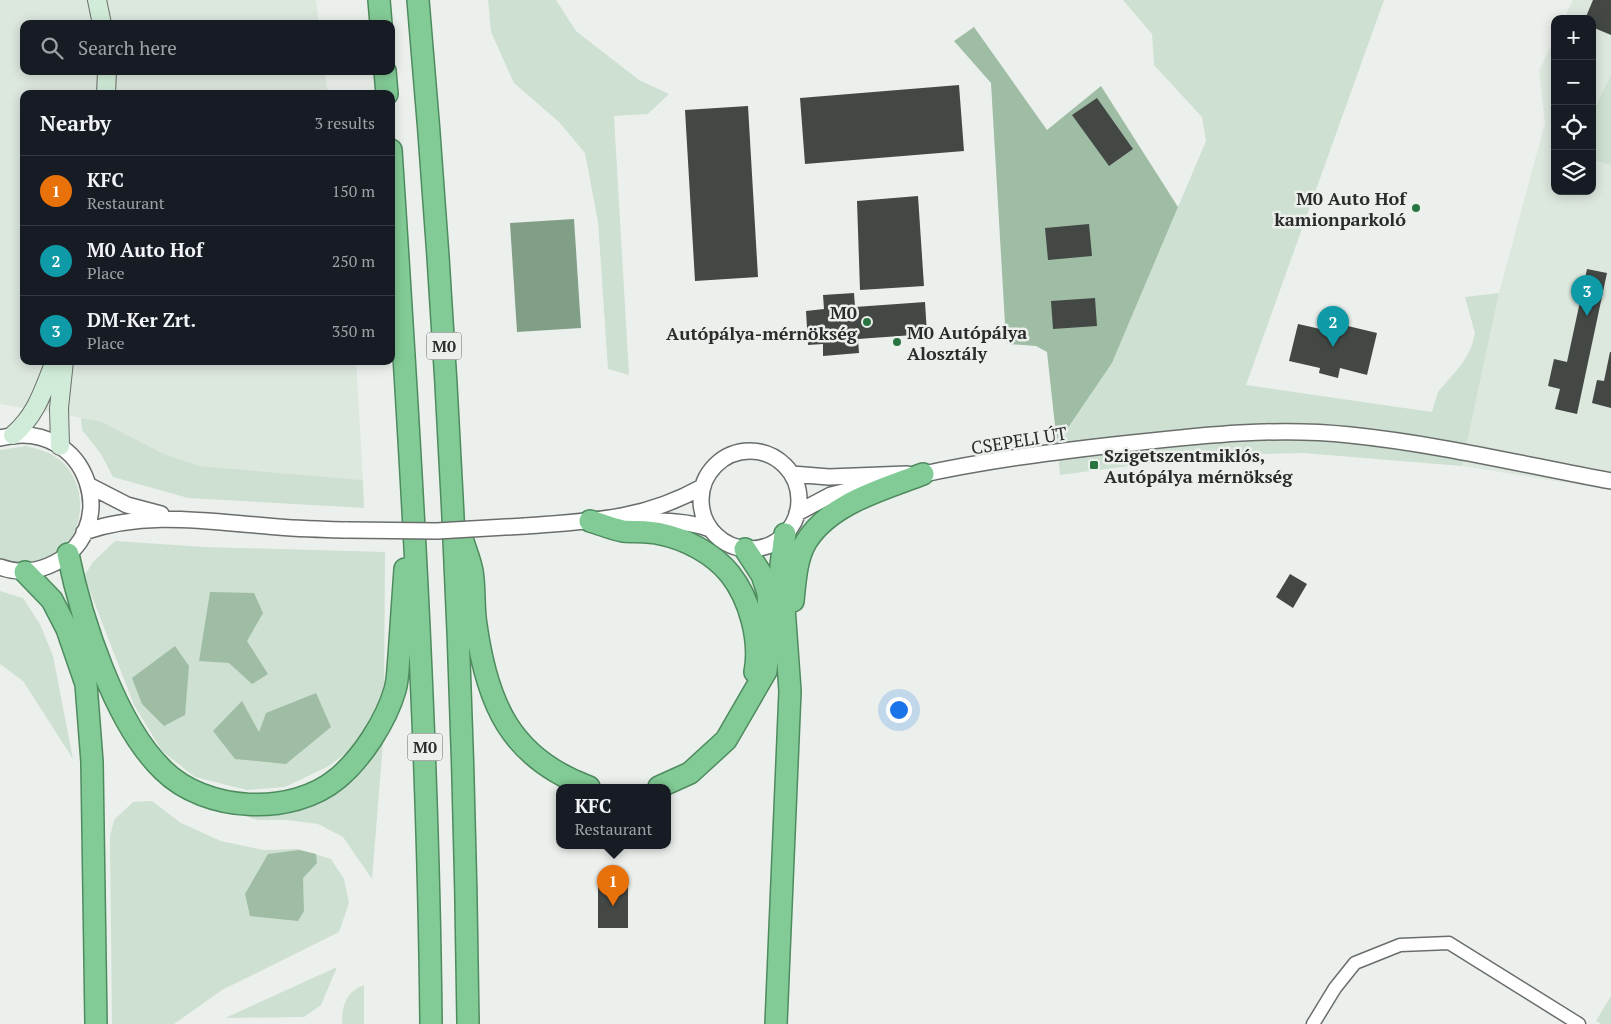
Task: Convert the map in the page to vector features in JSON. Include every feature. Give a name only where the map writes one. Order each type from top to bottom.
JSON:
[{"type":"highway","points":[[379,0],[381,20]]},
{"type":"highway","name":"M0","points":[[418,0],[434,182],[454,511],[468,1024]]},
{"type":"highway","points":[[385,75],[387,90]]},
{"type":"highway","name":"M0","points":[[395,211],[412,469],[426,789],[431,1024]]},
{"type":"highway","points":[[68,554],[76,593],[102,664],[127,722],[142,746],[163,771],[186,787],[213,800],[249,805],[289,801],[314,793],[337,779],[357,760],[374,735],[395,690],[412,469]]},
{"type":"highway","points":[[788,651],[797,567],[806,542],[822,523],[837,512],[924,474]]},
{"type":"highway","points":[[454,511],[472,570],[475,623],[483,664],[503,720],[514,736],[533,756],[567,779],[581,784]]},
{"type":"highway","points":[[590,521],[622,530],[660,533],[685,541],[705,552],[730,574],[744,598],[754,630],[757,662],[750,700]]},
{"type":"highway","points":[[776,1024],[790,700],[781,565],[785,534]]},
{"type":"highway","points":[[666,784],[690,773],[726,740],[766,671],[770,631],[768,593],[762,575],[745,549]]},
{"type":"highway","points":[[25,572],[52,600],[67,629],[86,684],[92,762],[96,1024]]},
{"type":"main road","points":[[97,0],[101,20]]},
{"type":"main road","points":[[106,90],[107,75]]},
{"type":"main road","points":[[7,437],[28,422],[53,365]]},
{"type":"main road","points":[[60,446],[59,408],[64,365]]},
{"type":"street","name":"CSEPELI ÚT","points":[[798,513],[832,495],[924,474],[1051,453],[1213,434],[1288,432],[1350,435],[1418,445],[1611,481]]},
{"type":"street","points":[[0,567],[25,572],[55,563],[68,554],[84,532],[89,517],[90,501],[88,485],[78,463],[60,446],[38,436],[7,437]]},
{"type":"street","points":[[88,485],[127,505],[180,518],[270,527],[437,531],[590,521],[673,521],[697,524],[710,529],[726,542],[745,549],[760,548],[774,543],[785,534],[798,513],[799,500],[792,474],[782,462],[771,455],[746,451],[731,454],[718,462],[708,474],[702,487],[701,502],[704,516],[710,529]]},
{"type":"street","name":"CSEPELI ÚT","points":[[792,474],[829,477],[924,474]]},
{"type":"street","points":[[590,521],[652,510],[679,500],[702,487]]},
{"type":"street","points":[[84,532],[108,523],[180,518]]},
{"type":"street","points":[[1313,1024],[1335,988],[1355,963],[1400,945],[1449,943],[1580,1024]]},
{"type":"shaded area","points":[[0,0],[316,0],[318,20],[20,20],[20,75],[326,75],[327,90],[20,90],[20,365],[356,365],[363,480],[200,466],[164,454],[100,421],[0,404]]},
{"type":"shaded area","points":[[488,0],[556,0],[576,31],[639,80],[669,94],[648,114],[614,116],[629,375],[608,369],[598,222],[585,153],[559,122],[514,83],[491,32]]},
{"type":"shaded area","points":[[1123,0],[1384,0],[1246,385],[1432,412],[1438,392],[1462,364],[1471,348],[1475,333],[1465,297],[1499,293],[1462,466],[1303,453],[1213,455],[1060,475],[1057,444],[1112,363],[1206,141],[1202,117],[1154,65],[1152,34]]},
{"type":"shaded area","points":[[1573,0],[1611,0],[1611,75],[1596,105],[1596,15],[1566,15]]},
{"type":"shaded area","points":[[974,27],[1047,130],[1101,86],[1178,207],[1112,363],[1057,444],[1047,352],[1036,346],[1008,344],[1006,341],[991,83],[954,41]]},
{"type":"shaded area","points":[[1551,46],[1551,195],[1596,195],[1596,161],[1611,165],[1611,490],[1462,466],[1499,293],[1545,123],[1539,71]]},
{"type":"shaded area","points":[[1611,75],[1611,165],[1596,161],[1596,105]]},
{"type":"shaded area","points":[[574,219],[581,328],[517,332],[510,223]]},
{"type":"shaded area","points":[[81,418],[100,421],[164,454],[200,466],[363,480],[364,508],[188,498],[113,477],[101,454],[82,430]]},
{"type":"shaded area","points":[[26,446],[49,453],[61,461],[72,475],[79,492],[80,509],[76,527],[69,542],[57,555],[42,563],[17,566],[0,562],[0,450]]},
{"type":"shaded area","points":[[115,541],[205,547],[385,552],[384,699],[357,745],[329,766],[285,787],[247,790],[195,777],[162,751],[134,705],[84,576],[93,562]]},
{"type":"shaded area","points":[[0,591],[23,598],[40,624],[53,656],[73,759],[23,681],[0,664]]},
{"type":"shaded area","points":[[210,592],[254,593],[263,613],[247,641],[268,674],[252,684],[229,663],[199,661]]},
{"type":"shaded area","points":[[175,646],[189,666],[185,715],[164,726],[142,704],[132,678]]},
{"type":"shaded area","points":[[316,693],[331,727],[286,764],[235,759],[213,731],[242,701],[259,732],[266,713]]},
{"type":"shaded area","points":[[383,743],[372,879],[343,837],[318,824],[287,820],[257,820],[228,810],[334,791],[359,772]]},
{"type":"shaded area","points":[[152,801],[181,823],[221,841],[263,850],[298,849],[331,859],[344,879],[349,903],[339,932],[222,990],[174,1024],[112,1024],[110,836],[114,820],[133,802]]},
{"type":"shaded area","points":[[299,850],[316,854],[317,863],[303,878],[304,911],[298,921],[250,916],[245,894],[268,854]]},
{"type":"shaded area","points":[[337,967],[321,1005],[304,1017],[225,1018]]},
{"type":"shaded area","points":[[364,985],[364,1024],[342,1024],[346,1000],[353,991]]},
{"type":"shaded area","points":[[1611,996],[1611,1024],[1601,1024],[1596,1021]]},
{"type":"building","points":[[1593,0],[1611,0],[1611,35],[1596,29],[1596,15],[1587,15]]},
{"type":"building","points":[[959,85],[964,151],[805,164],[800,98]]},
{"type":"building","points":[[1097,98],[1133,149],[1109,166],[1072,115]]},
{"type":"building","points":[[748,106],[758,277],[695,281],[685,110]]},
{"type":"building","points":[[918,196],[924,286],[860,290],[857,201]]},
{"type":"building","points":[[1089,224],[1092,256],[1048,260],[1045,228]]},
{"type":"building","points":[[1587,269],[1607,273],[1577,414],[1555,409],[1560,389],[1548,386],[1554,359],[1567,362]]},
{"type":"building","name":"M0 Autópálya-mérnökség","points":[[854,293],[855,307],[925,302],[927,334],[858,339],[859,353],[823,356],[823,344],[808,345],[806,311],[824,309],[823,295]]},
{"type":"building","points":[[1095,298],[1097,326],[1053,329],[1051,301]]},
{"type":"building","points":[[1327,321],[1377,333],[1367,375],[1340,368],[1338,378],[1319,373],[1320,368],[1289,361],[1298,324],[1325,330]]},
{"type":"building","points":[[1610,352],[1611,408],[1592,403],[1597,380],[1604,381]]},
{"type":"building","points":[[1290,574],[1307,584],[1293,608],[1276,597]]},
{"type":"building","points":[[603,876],[628,876],[628,928],[598,928],[598,883],[603,883]]},
{"type":"place","name":"M0 Auto Hof kamionparkoló","points":[[1416,208]]},
{"type":"place","name":"DM-Ker Zrt.","points":[[1587,316]]},
{"type":"place","name":"M0 Autópálya-mérnökség","points":[[867,322]]},
{"type":"place","name":"M0 Autópálya Alosztály","points":[[897,342]]},
{"type":"place","name":"M0 Auto Hof","points":[[1333,347]]},
{"type":"place","name":"Szigetszentmiklós, Autópálya mérnökség","points":[[1094,465]]},
{"type":"place","name":"KFC","points":[[613,906]]}]
